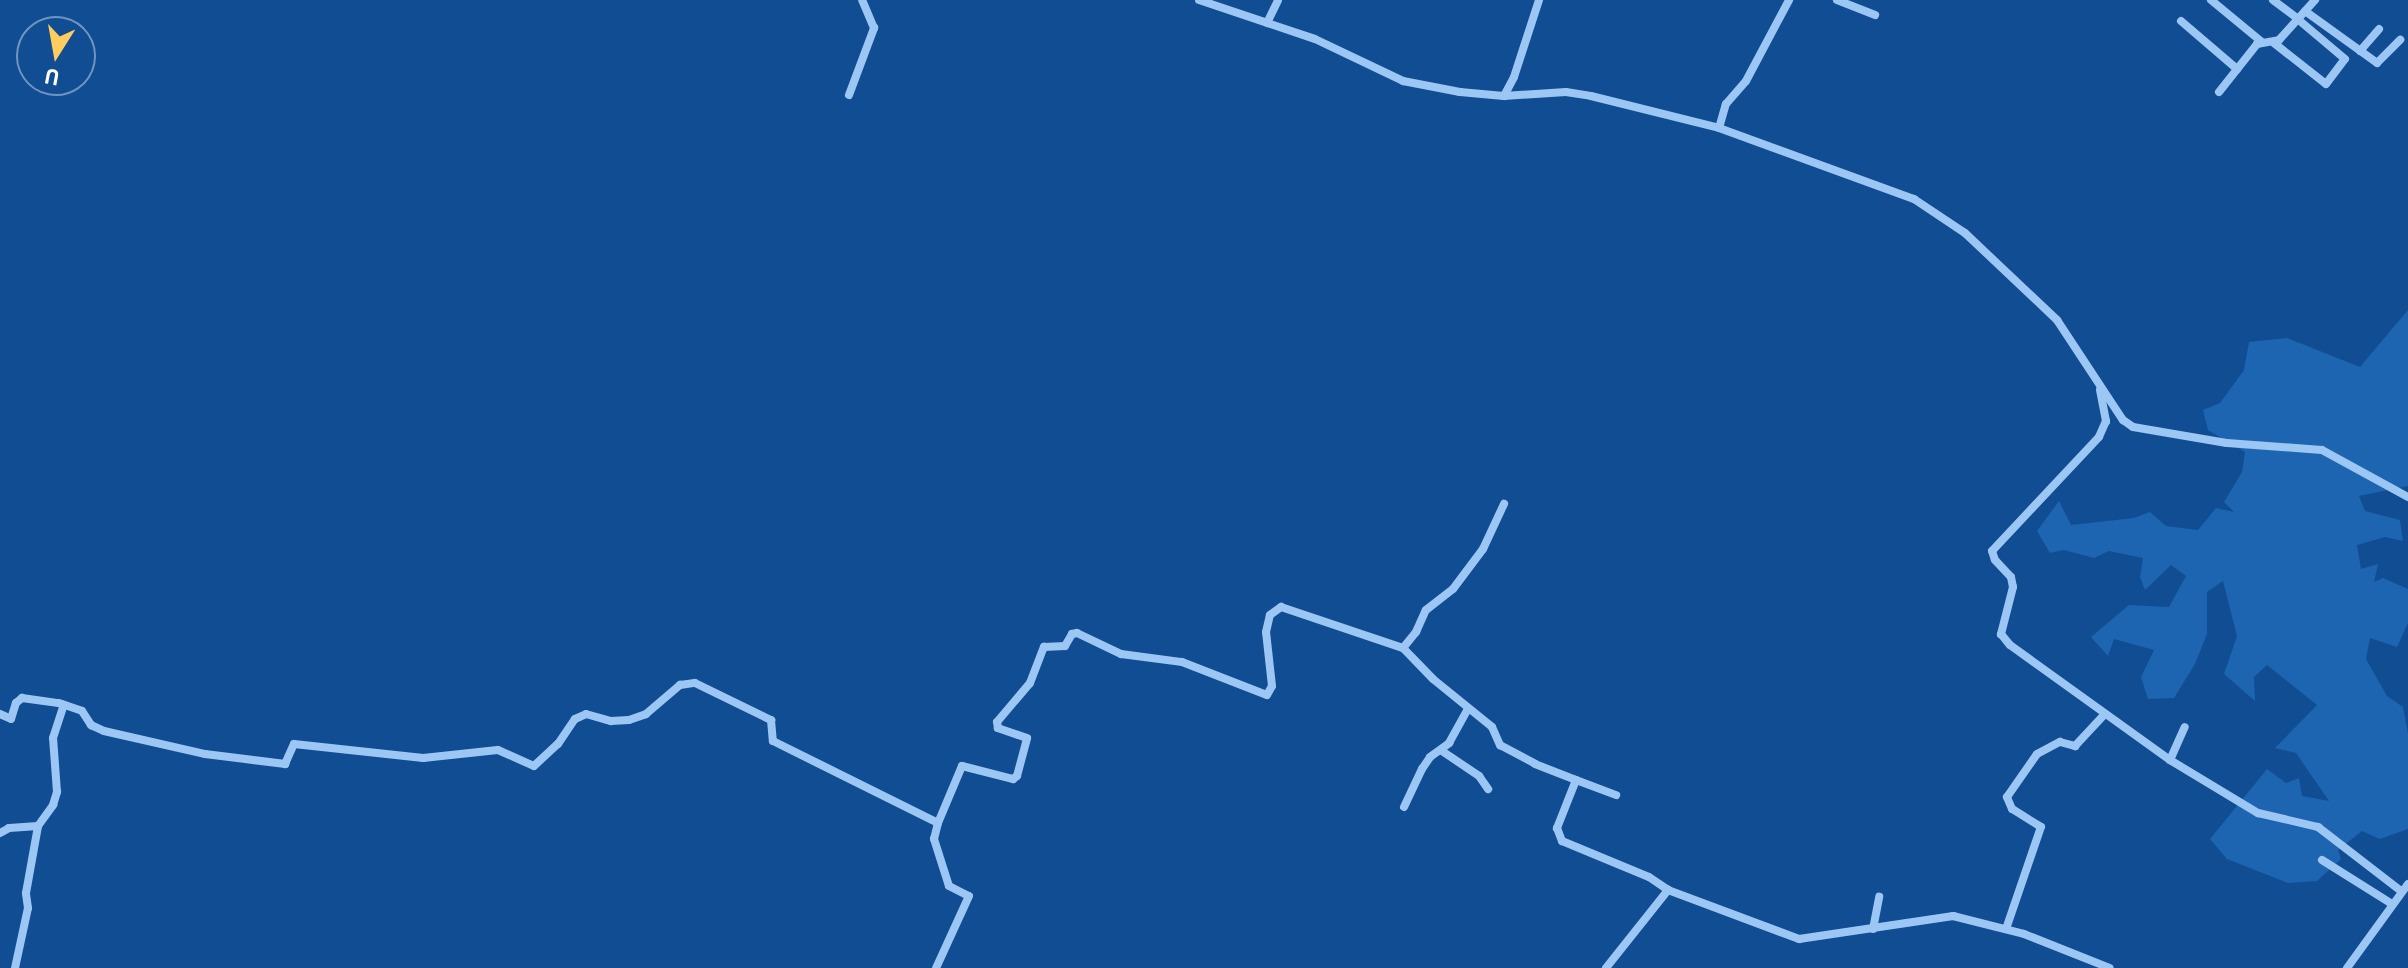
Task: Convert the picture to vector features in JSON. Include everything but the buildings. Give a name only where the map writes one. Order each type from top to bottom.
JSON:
[{"type":"street","points":[[849,95],[874,28],[862,0]]},
{"type":"street","points":[[1199,0],[1315,39],[1403,81],[1460,92],[1504,96],[1566,92],[1591,96],[1719,128],[1854,174],[1938,212],[2023,284],[2057,320],[2123,420],[2133,427],[2214,441],[2322,450],[2408,497]]},
{"type":"street","points":[[1267,23],[1278,0]]},
{"type":"street","points":[[1504,96],[1514,77],[1539,0]]},
{"type":"street","points":[[1719,128],[1726,104],[1746,81],[1789,0]]},
{"type":"street","points":[[1837,0],[1875,15]]},
{"type":"street","points":[[2211,0],[2262,42],[2274,43],[2326,84],[2345,59],[2273,0]]},
{"type":"street","points":[[2274,43],[2300,21],[2315,0]]},
{"type":"street","points":[[2305,11],[2377,63],[2400,40]]},
{"type":"street","points":[[2181,21],[2237,69]]},
{"type":"street","points":[[2360,51],[2379,29]]},
{"type":"street","points":[[2219,92],[2262,42]]},
{"type":"street","points":[[2099,385],[2105,429],[1995,546],[1992,555],[2011,577],[2013,587],[2001,627],[2006,641],[2170,760],[2258,813],[2318,827],[2405,888],[2347,968]]},
{"type":"street","points":[[1403,648],[1416,632],[1426,610],[1453,589],[1483,549],[1504,504]]},
{"type":"street","points":[[936,968],[969,896],[949,886],[934,839],[960,767],[1013,779],[1017,776],[1027,738],[998,728],[997,722],[1030,683],[1044,647],[1065,646],[1072,634],[1134,658],[1182,662],[1267,695],[1272,686],[1266,632],[1270,615],[1275,609],[1294,610],[1403,648],[1468,709],[1492,727],[1500,745],[1535,764],[1616,795]]},
{"type":"street","points":[[0,714],[11,719],[16,703],[22,698],[64,705],[82,711],[95,728],[159,745],[285,764],[294,744],[423,758],[498,750],[534,766],[552,751],[569,725],[581,716],[592,714],[611,721],[629,720],[646,714],[680,685],[695,683],[771,720],[773,741],[938,823]]},
{"type":"street","points":[[15,968],[28,908],[26,893],[38,826],[53,805],[57,792],[53,738],[64,705]]},
{"type":"street","points":[[1404,807],[1430,757],[1442,751],[1468,709]]},
{"type":"street","points":[[2006,929],[2041,827],[2012,809],[2007,797],[2037,754],[2060,742],[2075,746],[2104,715]]},
{"type":"street","points":[[2170,760],[2185,727]]},
{"type":"street","points":[[1442,751],[1479,776],[1488,789]]},
{"type":"street","points":[[1576,780],[1557,828],[1562,841],[1649,877],[1668,890],[1799,939],[1944,916],[2006,929],[2110,968]]},
{"type":"street","points":[[0,833],[9,828],[38,826]]},
{"type":"street","points":[[2322,860],[2392,904]]},
{"type":"street","points":[[1606,968],[1668,890]]},
{"type":"street","points":[[1873,929],[1879,897]]},
{"type":"shaded area","points":[[2408,310],[2408,486],[2359,496],[2365,511],[2400,520],[2403,541],[2385,537],[2357,545],[2361,569],[2378,564],[2374,582],[2383,578],[2408,589],[2408,623],[2397,647],[2370,638],[2366,659],[2387,696],[2403,707],[2408,733],[2408,829],[2380,839],[2362,831],[2338,850],[2341,859],[2317,881],[2288,883],[2227,859],[2210,839],[2267,769],[2286,783],[2299,778],[2302,796],[2329,801],[2296,753],[2275,748],[2317,705],[2267,665],[2254,677],[2255,701],[2224,674],[2237,636],[2223,581],[2207,592],[2207,634],[2195,664],[2174,698],[2148,699],[2141,677],[2154,650],[2114,639],[2108,656],[2091,637],[2129,605],[2169,607],[2186,576],[2171,565],[2145,590],[2140,577],[2143,558],[2109,551],[2094,558],[2064,550],[2050,553],[2037,531],[2059,501],[2071,525],[2134,518],[2150,512],[2166,526],[2198,530],[2216,508],[2234,512],[2224,502],[2242,472],[2245,452],[2208,430],[2203,410],[2220,403],[2244,370],[2249,342],[2287,338],[2360,367]]}]
